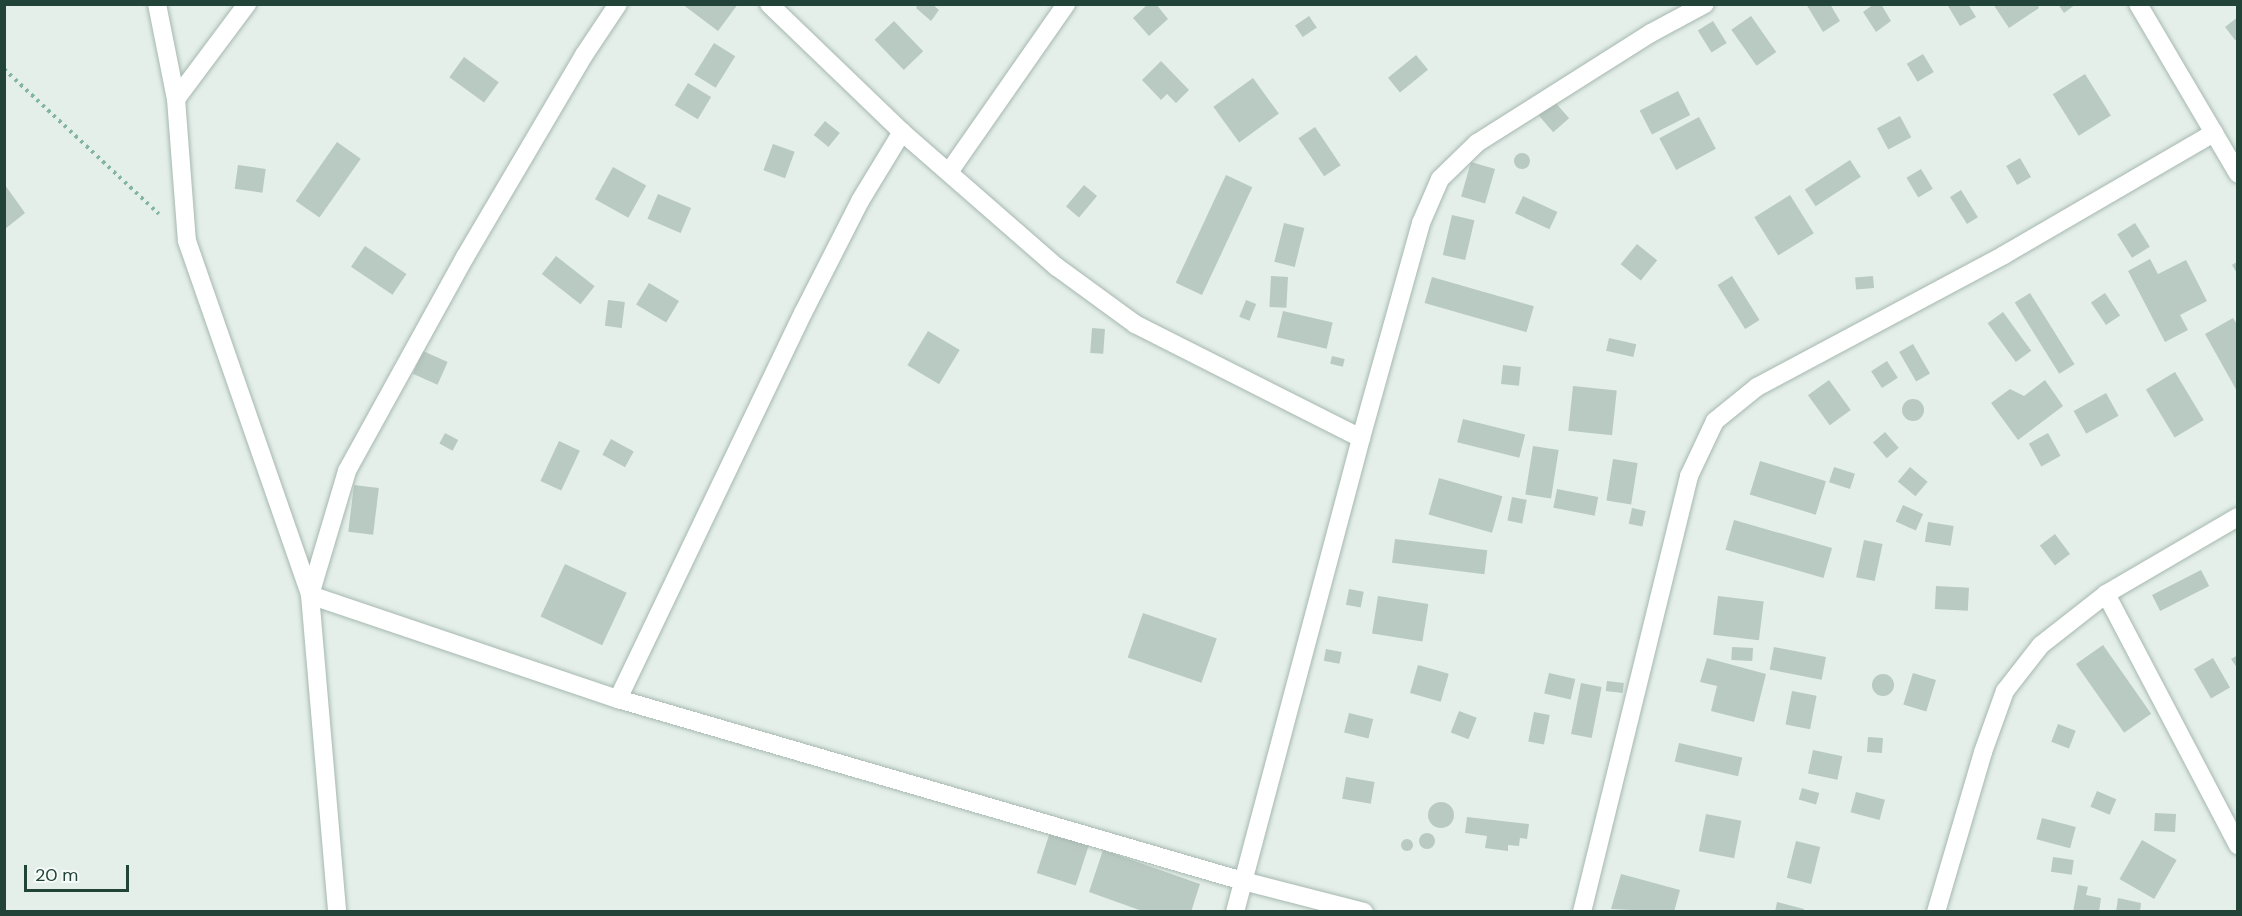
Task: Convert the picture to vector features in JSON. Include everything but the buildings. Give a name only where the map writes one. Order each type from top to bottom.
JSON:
[{"type":"street","points":[[157,4],[176,99],[188,241],[310,595],[337,912]]},
{"type":"street","points":[[176,99],[247,4]]},
{"type":"street","points":[[310,595],[347,471],[465,257],[584,55],[618,4]]},
{"type":"street","points":[[768,4],[902,132],[1057,267],[1135,324],[1361,438]]},
{"type":"street","points":[[949,172],[1066,4]]},
{"type":"street","points":[[1235,912],[1361,438],[1421,223],[1440,179],[1476,143],[1651,33],[1705,4]]},
{"type":"street","points":[[2138,4],[2238,174]]},
{"type":"street","points":[[618,699],[803,313],[860,201],[902,132]]},
{"type":"street","points":[[1582,912],[1689,476],[1714,421],[1757,387],[2004,255],[2214,134]]},
{"type":"street","points":[[1936,912],[1983,752],[2005,692],[2041,645],[2106,594],[2238,517]]},
{"type":"street","points":[[2106,594],[2238,845]]},
{"type":"street","points":[[310,595],[618,699],[1244,881],[1364,912]]},
{"type":"path","points":[[4,69],[188,241]]}]
